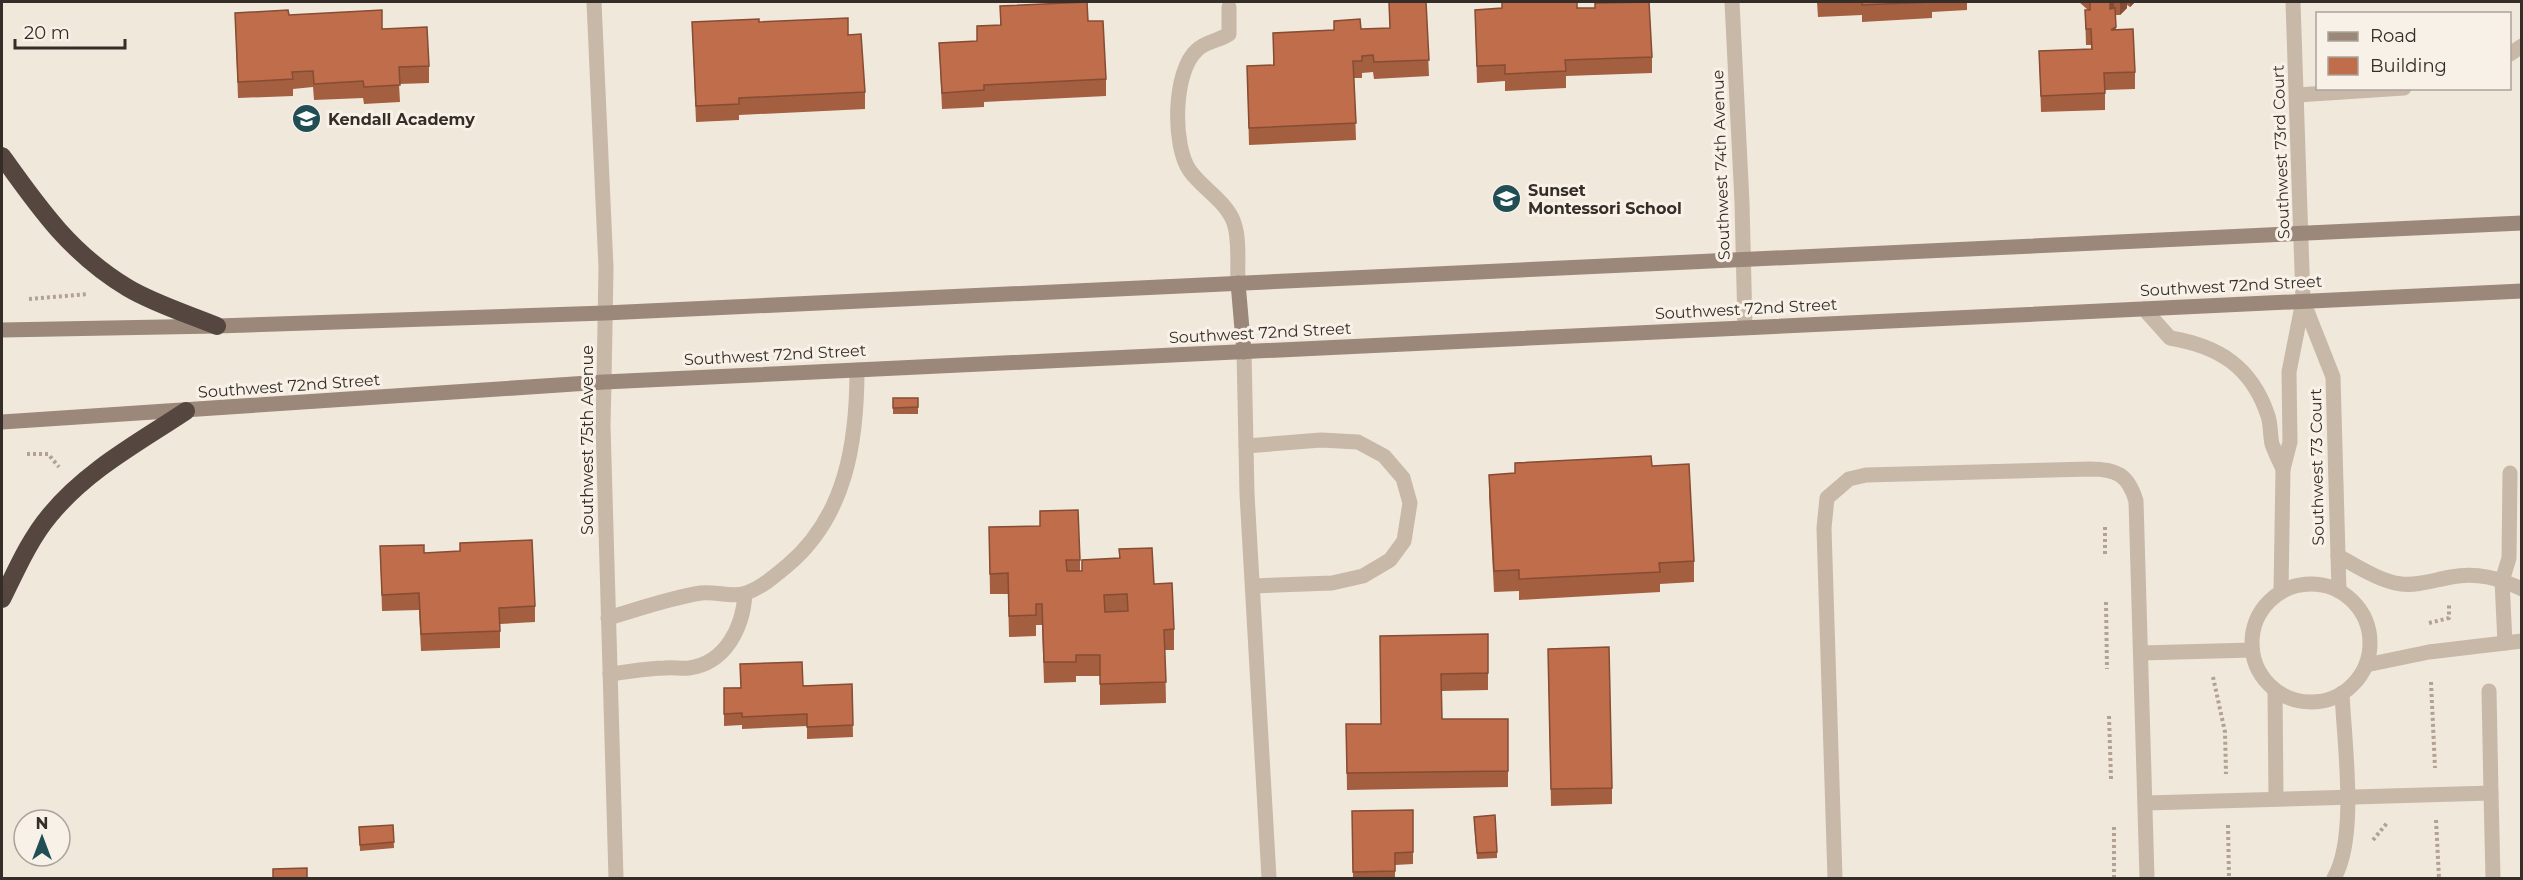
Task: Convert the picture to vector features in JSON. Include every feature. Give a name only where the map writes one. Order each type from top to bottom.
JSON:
[{"type":"highway","points":[[2,156],[49,222],[91,263],[129,288],[218,326]]},
{"type":"highway","points":[[2,599],[33,539],[69,494],[101,467],[186,411]]},
{"type":"main road","points":[[2,330],[218,326],[605,313],[2522,223]]},
{"type":"main road","points":[[1238,283],[1244,352]]},
{"type":"main road","name":"Southwest 72nd Street","points":[[2,422],[604,382],[2522,291]]},
{"type":"street","name":"Southwest 75th Avenue","points":[[594,2],[606,268],[604,382],[616,879]]},
{"type":"street","name":"Southwest 74th Avenue","points":[[1732,2],[1744,327]]},
{"type":"street","name":"Southwest 73rd Court","points":[[2293,2],[2303,233],[2303,301]]},
{"type":"street","points":[[1229,8],[1229,34],[1201,46],[1185,67],[1179,96],[1179,127],[1180,148],[1189,170],[1223,205],[1234,223],[1238,283]]},
{"type":"street","points":[[2297,95],[2373,90]]},
{"type":"street","name":"Southwest 73 Court","points":[[2281,592],[2283,469],[2290,442],[2289,372],[2303,301]]},
{"type":"street","name":"Southwest 73 Court","points":[[2303,301],[2333,377],[2339,591]]},
{"type":"street","name":"Southwest 73 Court","points":[[2144,309],[2170,338],[2219,352],[2245,375],[2262,400],[2269,420],[2272,442],[2283,469]]},
{"type":"street","points":[[1244,352],[1246,446],[1269,879]]},
{"type":"street","points":[[608,618],[703,592],[745,594],[777,574],[802,553],[832,512],[853,440],[856,370]]},
{"type":"street","points":[[1246,446],[1321,440],[1358,442],[1384,456],[1403,478],[1410,503],[1404,541],[1390,560],[1363,576],[1332,583],[1253,586]]},
{"type":"street","points":[[1834,879],[1824,528],[1827,498],[1840,484],[1866,475],[2090,468],[2115,470],[2127,481],[2136,501],[2147,879]]},
{"type":"street","points":[[2505,643],[2502,581],[2509,558],[2510,473]]},
{"type":"street","name":"Southwest 73 Court","points":[[2338,556],[2390,582],[2401,584],[2432,582],[2467,574],[2502,581],[2522,589]]},
{"type":"street","points":[[2309,585],[2324,586],[2339,591],[2360,610],[2366,623],[2370,652],[2366,665],[2356,682],[2342,693],[2325,701],[2308,702],[2290,699],[2275,690],[2256,665],[2252,650],[2252,633],[2258,617],[2267,603],[2281,592],[2309,585]]},
{"type":"street","points":[[610,674],[688,668],[708,663],[725,649],[736,632],[744,615],[745,594]]},
{"type":"street","points":[[2366,665],[2429,652],[2522,641]]},
{"type":"street","points":[[2141,653],[2252,650]]},
{"type":"street","points":[[2275,690],[2276,798]]},
{"type":"street","points":[[2489,691],[2493,879]]},
{"type":"street","points":[[2334,879],[2345,852],[2346,797],[2342,693]]},
{"type":"street","points":[[2146,802],[2491,793]]},
{"type":"path","points":[[29,299],[92,294]]},
{"type":"path","points":[[27,454],[48,454],[60,468]]},
{"type":"path","points":[[2105,526],[2105,555]]},
{"type":"path","points":[[2429,633],[2429,623],[2449,618],[2449,597]]},
{"type":"path","points":[[2106,602],[2108,669]]},
{"type":"path","points":[[2213,674],[2225,732],[2226,774]]},
{"type":"path","points":[[2424,768],[2435,768],[2431,682]]},
{"type":"path","points":[[2109,716],[2111,779]]},
{"type":"path","points":[[2228,818],[2229,879]]},
{"type":"path","points":[[2371,848],[2380,830],[2393,820]]},
{"type":"path","points":[[2425,820],[2437,820],[2439,879]]},
{"type":"path","points":[[2114,827],[2114,879]]},
{"type":"building","points":[[1087,2],[1088,21],[1103,21],[1106,79],[984,85],[984,90],[942,93],[939,43],[977,41],[977,26],[1001,25],[1000,6]]},
{"type":"building","points":[[1389,2],[1426,2],[1429,60],[1374,62],[1373,55],[1362,56],[1362,61],[1353,61],[1356,123],[1249,128],[1247,66],[1274,65],[1273,33],[1334,30],[1334,21],[1360,19],[1361,29],[1390,28]]},
{"type":"building","points":[[1502,2],[1577,2],[1577,8],[1595,8],[1595,3],[1649,2],[1652,57],[1565,60],[1566,71],[1505,74],[1505,65],[1477,66],[1475,10],[1502,8]]},
{"type":"building","points":[[1862,2],[1932,2],[1862,5]]},
{"type":"building","points":[[2090,2],[2111,2],[2110,9],[2115,8],[2116,27],[2111,30],[2133,29],[2135,72],[2104,73],[2105,93],[2041,96],[2039,51],[2092,49],[2091,29],[2086,29],[2085,10],[2090,10]]},
{"type":"building","points":[[288,10],[289,15],[382,10],[382,29],[427,27],[429,66],[399,67],[400,85],[364,87],[363,81],[314,84],[313,71],[292,72],[293,79],[238,82],[235,13]]},
{"type":"building","points":[[848,18],[848,35],[861,34],[865,92],[739,98],[739,104],[696,106],[692,22]]},
{"type":"building","points":[[893,398],[918,398],[918,407],[893,408]]},
{"type":"building","points":[[1651,456],[1652,466],[1689,464],[1694,561],[1659,563],[1660,572],[1519,579],[1519,570],[1494,571],[1489,475],[1515,473],[1515,463]]},
{"type":"building","points":[[1078,510],[1080,560],[1066,560],[1067,571],[1082,571],[1082,560],[1120,558],[1119,549],[1152,548],[1154,584],[1172,583],[1174,629],[1164,630],[1166,682],[1100,684],[1100,655],[1076,655],[1076,662],[1044,662],[1042,604],[1036,604],[1036,615],[1009,616],[1008,573],[990,574],[989,527],[1040,526],[1040,511]],"holes":[[[1127,594],[1128,611],[1105,612],[1104,595]]]},
{"type":"building","points":[[532,540],[535,606],[499,608],[500,631],[421,634],[419,593],[382,595],[380,546],[424,545],[424,553],[460,551],[460,543]]},
{"type":"building","points":[[1488,634],[1488,673],[1441,674],[1442,719],[1508,719],[1508,771],[1347,773],[1346,724],[1381,724],[1380,636]]},
{"type":"building","points":[[1609,647],[1612,788],[1551,789],[1548,649]]},
{"type":"building","points":[[802,662],[803,686],[852,684],[853,725],[807,727],[807,714],[742,717],[742,713],[724,714],[724,688],[741,688],[740,664]]},
{"type":"building","points":[[1413,810],[1413,852],[1395,853],[1395,871],[1353,872],[1352,811]]},
{"type":"building","points":[[1495,815],[1497,852],[1477,853],[1474,817]]},
{"type":"building","points":[[393,825],[394,842],[360,845],[359,827]]},
{"type":"building","points":[[307,868],[307,879],[273,879],[273,869]]},
{"type":"place","name":"Kendall Academy","points":[[307,119]]},
{"type":"place","name":"Sunset Montessori School","points":[[1507,199]]}]
